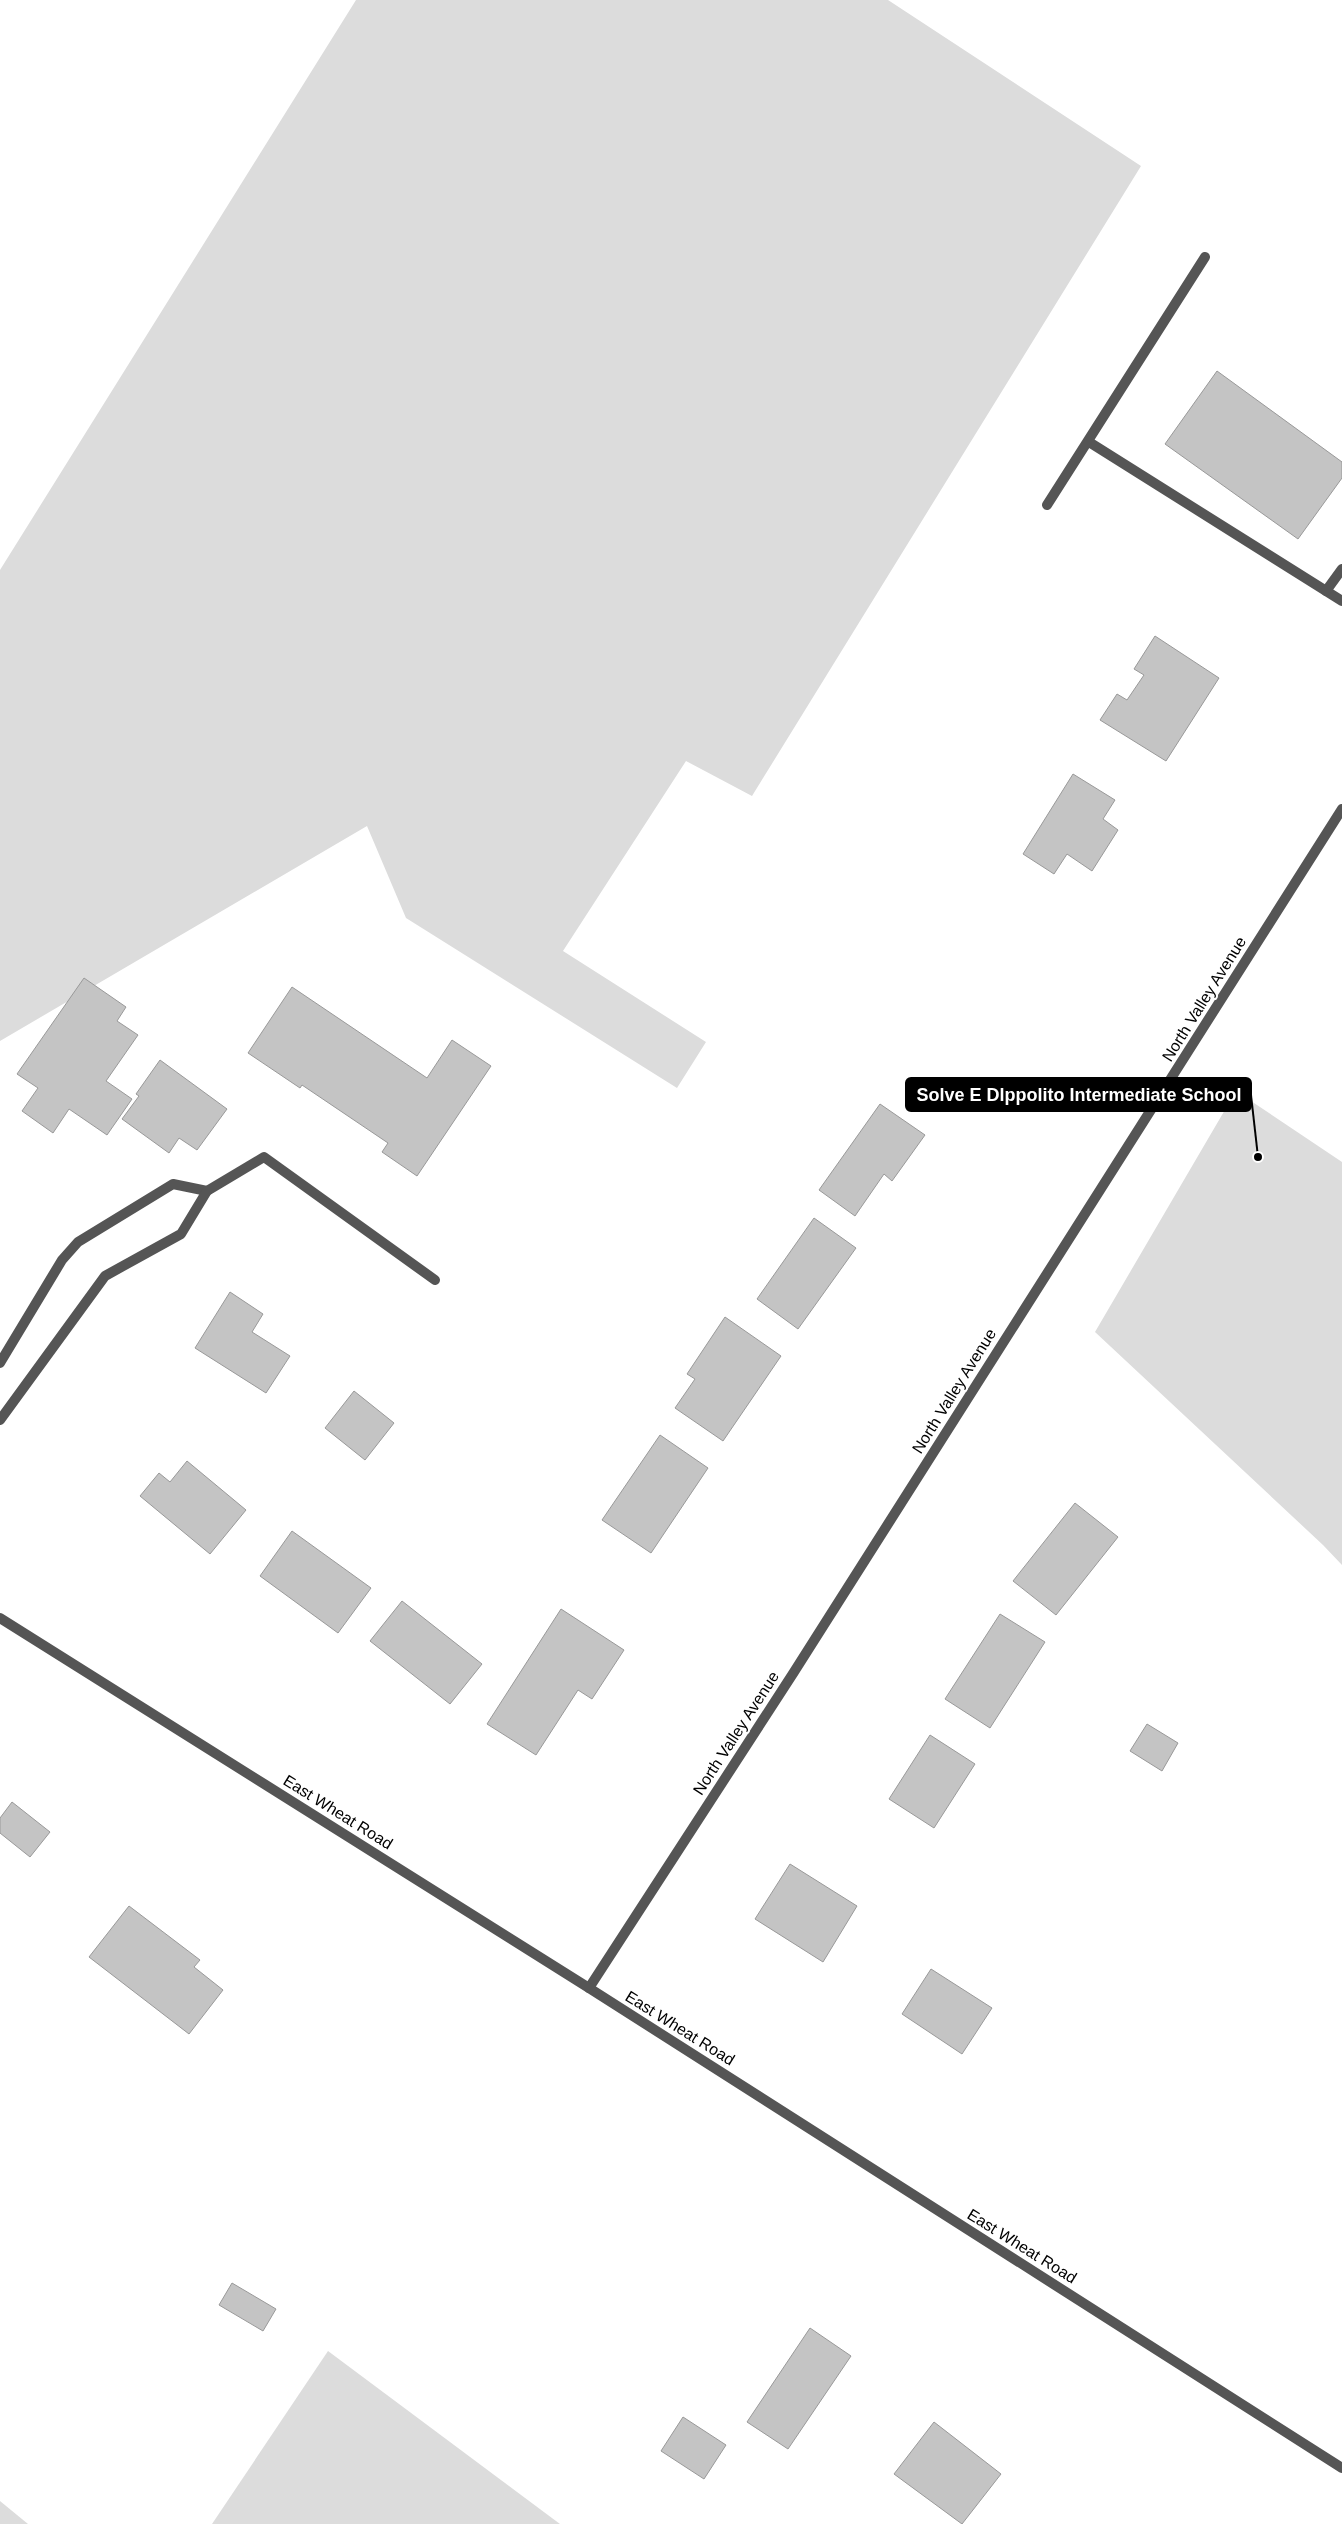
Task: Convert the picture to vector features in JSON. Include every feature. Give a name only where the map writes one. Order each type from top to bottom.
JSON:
[{"type":"street","points":[[1047,505],[1205,257]]},
{"type":"street","points":[[1088,442],[1342,601]]},
{"type":"street","points":[[1326,591],[1342,569]]},
{"type":"street","name":"North Valley Avenue","points":[[589,1988],[799,1664],[1342,809]]},
{"type":"street","points":[[0,1420],[104,1276],[182,1234],[207,1191],[264,1157],[435,1280]]},
{"type":"street","points":[[0,1363],[62,1260],[78,1242],[173,1184],[207,1191]]},
{"type":"street","name":"East Wheat Road","points":[[0,1618],[589,1988],[1342,2468]]},
{"type":"shaded area","points":[[356,0],[888,0],[1141,166],[752,796],[686,761],[563,951],[706,1042],[677,1088],[406,918],[367,826],[0,1041],[0,570]]},
{"type":"shaded area","points":[[1236,1091],[1342,1162],[1342,1565],[1323,1545],[1095,1332]]},
{"type":"shaded area","points":[[328,2351],[560,2524],[212,2524]]},
{"type":"shaded area","points":[[0,2501],[28,2524],[0,2524]]},
{"type":"building","points":[[1217,371],[1342,462],[1342,478],[1298,539],[1165,444]]},
{"type":"building","points":[[1155,636],[1219,678],[1166,761],[1100,720],[1117,694],[1127,700],[1144,675],[1134,669]]},
{"type":"building","points":[[1073,774],[1115,800],[1103,819],[1118,830],[1092,871],[1067,854],[1054,874],[1023,854]]},
{"type":"building","points":[[84,978],[126,1007],[117,1021],[138,1035],[106,1081],[132,1099],[107,1135],[69,1109],[53,1133],[22,1111],[38,1088],[17,1074]]},
{"type":"building","points":[[292,987],[427,1078],[452,1040],[491,1066],[417,1176],[382,1152],[388,1143],[302,1085],[300,1088],[248,1053]]},
{"type":"building","points":[[160,1060],[227,1109],[197,1150],[179,1138],[169,1153],[122,1119],[139,1096],[136,1094]]},
{"type":"building","points":[[880,1104],[925,1135],[892,1181],[884,1174],[855,1216],[819,1190]]},
{"type":"building","points":[[814,1218],[856,1248],[798,1329],[757,1299]]},
{"type":"building","points":[[230,1292],[263,1314],[252,1332],[290,1356],[266,1393],[195,1348]]},
{"type":"building","points":[[725,1317],[781,1356],[723,1441],[675,1408],[695,1379],[687,1374]]},
{"type":"building","points":[[354,1391],[394,1423],[365,1460],[325,1428]]},
{"type":"building","points":[[660,1435],[708,1468],[651,1553],[602,1520]]},
{"type":"building","points":[[187,1461],[246,1510],[210,1554],[140,1496],[159,1473],[170,1482]]},
{"type":"building","points":[[1075,1503],[1118,1537],[1056,1615],[1013,1581]]},
{"type":"building","points":[[292,1531],[371,1588],[338,1633],[260,1576]]},
{"type":"building","points":[[402,1601],[482,1664],[450,1704],[370,1641]]},
{"type":"building","points":[[561,1609],[624,1650],[592,1699],[578,1690],[536,1755],[487,1724]]},
{"type":"building","points":[[1000,1614],[1045,1642],[990,1728],[945,1699]]},
{"type":"building","points":[[1147,1724],[1178,1743],[1162,1771],[1130,1751]]},
{"type":"building","points":[[930,1735],[975,1764],[934,1828],[889,1799]]},
{"type":"building","points":[[12,1802],[50,1832],[30,1857],[0,1833],[0,1818]]},
{"type":"building","points":[[790,1864],[857,1906],[823,1962],[755,1919]]},
{"type":"building","points":[[129,1906],[200,1960],[194,1967],[223,1990],[189,2034],[89,1957]]},
{"type":"building","points":[[931,1969],[992,2008],[962,2054],[902,2014]]},
{"type":"building","points":[[232,2283],[276,2309],[263,2331],[219,2305]]},
{"type":"building","points":[[810,2328],[851,2356],[788,2449],[747,2422]]},
{"type":"building","points":[[683,2417],[726,2445],[704,2479],[661,2451]]},
{"type":"building","points":[[934,2422],[1001,2474],[962,2524],[894,2474]]},
{"type":"place","name":"Solve E Dlppolito Intermediate School","points":[[1258,1157]]}]
